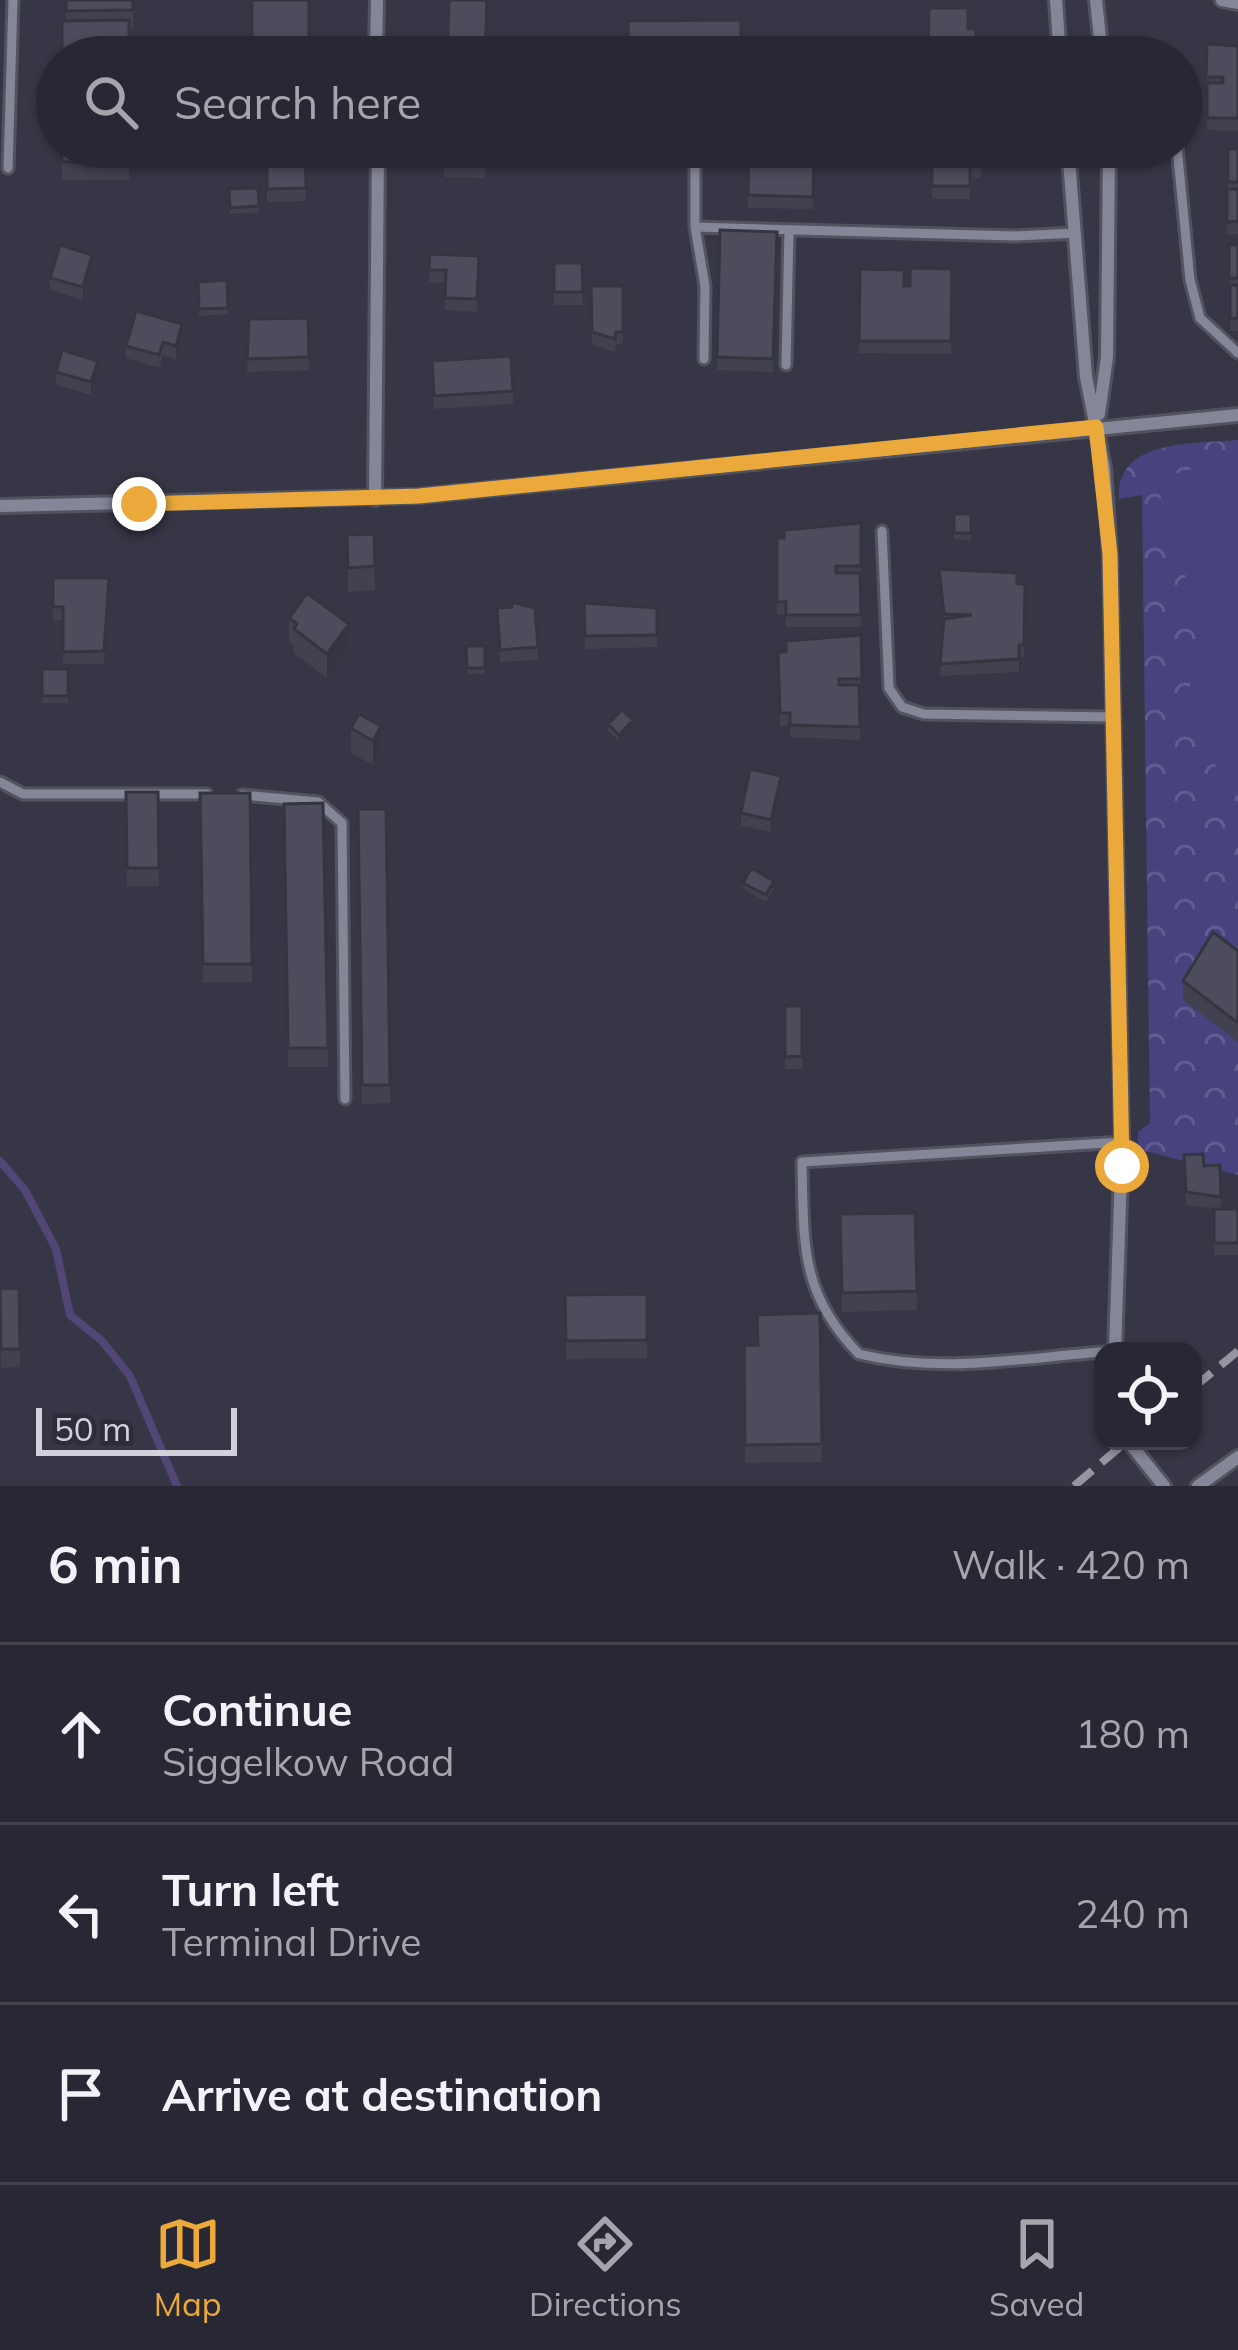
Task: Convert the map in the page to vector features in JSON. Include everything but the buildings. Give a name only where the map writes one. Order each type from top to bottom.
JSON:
[{"type":"street","points":[[376,36],[377,0]]},
{"type":"street","points":[[1056,0],[1059,36]]},
{"type":"street","points":[[1096,0],[1100,36]]},
{"type":"street","points":[[1222,0],[1238,3]]},
{"type":"street","points":[[375,499],[378,168]]},
{"type":"street","points":[[1070,168],[1086,377],[1110,554],[1122,1142],[1114,1342]]},
{"type":"street","points":[[1096,427],[1107,357],[1109,168]]},
{"type":"street","points":[[0,506],[375,499],[1238,415]]},
{"type":"street","points":[[1135,1450],[1164,1486]]},
{"type":"street","points":[[1198,1486],[1238,1457]]},
{"type":"lane","points":[[8,168],[14,0]]},
{"type":"lane","points":[[695,168],[695,227],[706,286],[704,359]]},
{"type":"lane","points":[[1180,168],[1190,280],[1200,318],[1238,353]]},
{"type":"lane","points":[[695,227],[1076,233]]},
{"type":"lane","points":[[786,364],[789,230]]},
{"type":"lane","points":[[882,531],[889,688],[902,707],[923,714],[1112,717]]},
{"type":"lane","points":[[0,782],[23,794],[212,794]]},
{"type":"lane","points":[[236,794],[298,797],[329,807],[341,823],[345,1100]]},
{"type":"lane","points":[[1094,1353],[980,1365],[908,1363],[859,1354],[818,1301],[804,1254],[802,1162],[1122,1142]]},
{"type":"green space","points":[[1238,440],[1238,1175],[1138,1149],[1138,1132],[1150,1123],[1142,495],[1119,499],[1121,479],[1144,455],[1181,444]]},
{"type":"green space","points":[[1238,457],[1238,796],[1223,787],[1190,691],[1190,663],[1209,652],[1155,479]]},
{"type":"waterway","points":[[0,1161],[25,1190],[56,1249],[70,1315],[102,1341],[130,1376],[177,1486]]},
{"type":"railway","points":[[1202,1381],[1238,1351]]},
{"type":"railway","points":[[1074,1486],[1116,1450]]},
{"type":"route","points":[[139,504],[419,496],[1096,427],[1110,554],[1122,1166]]}]
